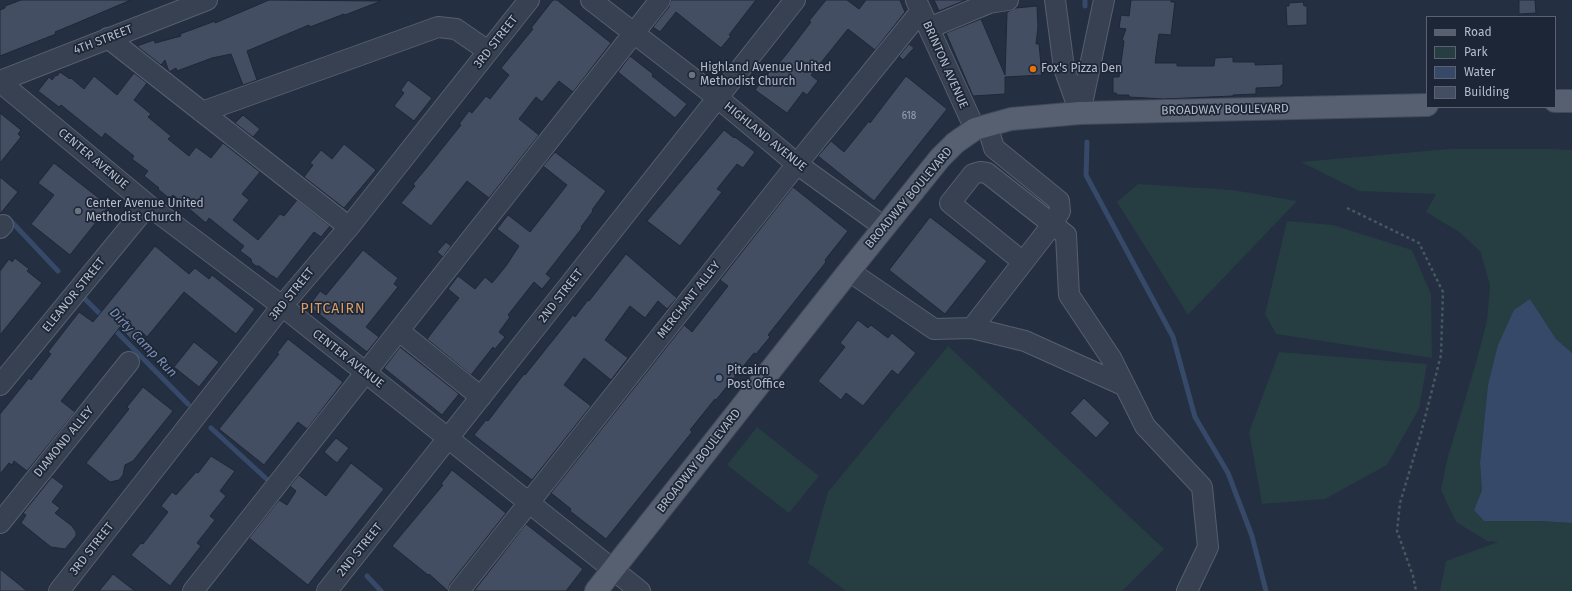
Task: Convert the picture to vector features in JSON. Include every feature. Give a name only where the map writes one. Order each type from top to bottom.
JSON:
[{"type":"main road","points":[[1556,101],[1572,101]]},
{"type":"main road","name":"BROADWAY BOULEVARD","points":[[596,591],[940,158],[955,143],[981,127],[1011,119],[1080,113],[1426,105]]},
{"type":"street","name":"4TH STREET","points":[[0,81],[207,0]]},
{"type":"street","name":"3RD STREET","points":[[60,591],[282,306],[349,227],[529,0]]},
{"type":"street","name":"HIGHLAND AVENUE","points":[[591,0],[633,34],[718,98],[797,164],[884,227]]},
{"type":"street","points":[[193,591],[660,0]]},
{"type":"street","name":"2ND STREET","points":[[327,591],[795,0]]},
{"type":"street","points":[[1055,0],[1064,68],[1080,113]]},
{"type":"street","points":[[1080,113],[1104,0]]},
{"type":"street","points":[[922,13],[995,1]]},
{"type":"street","name":"BRINTON AVENUE","points":[[922,13],[981,127],[994,148],[1059,201],[1060,211],[1052,224],[972,328]]},
{"type":"street","name":"MERCHANT ALLEY","points":[[459,591],[797,164],[922,13]]},
{"type":"street","points":[[202,112],[438,27],[456,29],[488,51]]},
{"type":"street","points":[[108,38],[349,227]]},
{"type":"street","name":"CENTER AVENUE","points":[[0,81],[148,205],[282,306],[640,591]]},
{"type":"street","points":[[1023,262],[950,203],[974,174],[980,172],[987,174],[1066,235],[1069,295],[1111,358],[1146,426],[1202,487],[1208,547],[1187,591]]},
{"type":"street","name":"ELEANOR STREET","points":[[0,385],[148,205]]},
{"type":"street","points":[[849,271],[934,329],[972,328],[1025,341],[1125,386]]},
{"type":"street","points":[[399,331],[481,397]]},
{"type":"street","name":"DIAMOND ALLEY","points":[[0,523],[129,362]]},
{"type":"path","points":[[1348,208],[1419,243],[1442,292],[1441,355],[1422,433],[1400,503],[1397,531],[1413,576],[1416,591]]},
{"type":"green space","points":[[1449,149],[1572,150],[1572,353],[1556,339],[1530,299],[1488,385],[1480,463],[1482,490],[1474,510],[1484,521],[1540,521],[1572,523],[1572,591],[1440,591],[1446,561],[1498,542],[1487,541],[1456,522],[1441,490],[1447,460],[1487,321],[1490,285],[1480,251],[1459,232],[1426,212],[1436,194],[1359,191],[1301,162]]},
{"type":"green space","points":[[1138,184],[1233,190],[1297,201],[1188,315],[1117,202]]},
{"type":"green space","points":[[1287,221],[1333,225],[1412,250],[1431,294],[1432,358],[1276,334],[1265,314]]},
{"type":"green space","points":[[948,346],[1164,549],[1122,591],[846,591],[808,563],[828,492]]},
{"type":"green space","points":[[1279,352],[1427,364],[1419,409],[1387,465],[1325,499],[1262,504],[1249,432]]},
{"type":"green space","points":[[757,427],[819,476],[789,513],[727,465]]},
{"type":"water","points":[[1530,299],[1556,339],[1572,353],[1572,523],[1540,521],[1484,521],[1474,510],[1482,490],[1480,463],[1488,385],[1498,345],[1514,310]]},
{"type":"building","points":[[21,0],[131,0],[55,32],[56,34],[0,56],[0,10],[5,8],[5,6]]},
{"type":"building","points":[[269,0],[381,1],[310,27],[309,25],[247,51],[257,80],[243,85],[231,54],[212,58],[177,71],[176,68],[169,72],[165,60],[161,65],[137,46],[154,40],[155,43],[181,36],[180,34],[215,21],[215,23]]},
{"type":"building","points":[[553,0],[557,0],[611,43],[573,92],[559,81],[542,102],[536,97],[519,119],[539,135],[489,198],[467,181],[431,226],[401,203],[415,186],[413,184],[461,125],[459,124],[469,111],[472,113],[486,96],[490,99],[509,75],[501,68],[533,29],[531,28]]},
{"type":"building","points":[[671,0],[756,0],[721,48],[676,12],[660,32],[653,27],[669,7]]},
{"type":"building","points":[[826,0],[847,0],[859,9],[866,0],[900,0],[905,12],[875,50],[848,29],[811,75],[818,81],[807,95],[803,92],[787,113],[755,90],[771,70],[772,71],[785,56],[811,22],[809,21]]},
{"type":"building","points":[[934,0],[966,0],[939,11]]},
{"type":"building","points":[[1131,0],[1171,0],[1171,2],[1175,2],[1171,35],[1159,34],[1155,63],[1177,63],[1177,66],[1214,66],[1215,58],[1233,57],[1233,62],[1255,62],[1255,65],[1283,64],[1283,85],[1281,85],[1281,87],[1256,88],[1256,94],[1233,96],[1163,99],[1129,97],[1129,95],[1117,95],[1116,93],[1113,93],[1113,77],[1119,77],[1124,41],[1122,40],[1126,29],[1119,28],[1121,15],[1129,16]]},
{"type":"building","points":[[1519,0],[1535,0],[1536,13],[1519,14]]},
{"type":"building","points":[[1303,2],[1304,6],[1307,6],[1307,25],[1287,26],[1286,6],[1289,6],[1289,3]]},
{"type":"building","points":[[1037,6],[1038,27],[1036,44],[1039,44],[1042,75],[1005,77],[1005,94],[973,96],[946,33],[981,19],[1005,75],[1007,12],[1016,8]]},
{"type":"building","points":[[909,44],[914,48],[903,60],[899,56]]},
{"type":"building","points":[[630,56],[687,104],[675,118],[618,72]]},
{"type":"building","points":[[60,72],[70,79],[71,78],[84,89],[94,76],[117,95],[134,73],[147,83],[134,100],[151,114],[148,117],[171,136],[168,139],[189,156],[196,147],[211,158],[223,143],[260,172],[242,194],[249,200],[233,220],[258,240],[280,214],[284,216],[297,200],[330,226],[321,237],[314,232],[277,279],[259,266],[252,263],[251,259],[240,251],[244,246],[209,218],[206,223],[173,195],[170,199],[158,189],[159,188],[144,176],[148,171],[132,159],[134,156],[105,133],[102,138],[61,105],[59,107],[38,91],[49,77],[52,80]]},
{"type":"building","points":[[906,76],[947,109],[874,201],[818,156],[831,141],[844,152],[869,121],[870,123]]},
{"type":"building","points":[[408,80],[432,98],[414,121],[394,106],[404,93],[401,90]]},
{"type":"building","points":[[0,113],[21,130],[18,134],[21,137],[0,163]]},
{"type":"building","points":[[243,115],[260,129],[253,137],[235,123]]},
{"type":"building","points":[[724,130],[755,152],[743,168],[737,164],[717,189],[722,192],[680,246],[647,221]]},
{"type":"building","points":[[344,144],[376,170],[344,208],[304,177],[313,165],[310,163],[321,150],[332,159]]},
{"type":"building","points":[[555,152],[606,191],[592,210],[593,211],[581,227],[582,228],[546,274],[551,278],[542,289],[534,282],[508,315],[510,317],[499,332],[505,337],[495,349],[493,347],[471,375],[427,339],[459,298],[448,289],[458,276],[475,289],[485,277],[492,283],[506,266],[519,246],[497,229],[508,215],[530,232],[567,185],[543,166]]},
{"type":"building","points":[[54,163],[109,206],[70,255],[31,224],[54,195],[38,183]]},
{"type":"building","points":[[0,177],[18,192],[0,214]]},
{"type":"building","points":[[793,187],[848,231],[825,260],[826,262],[768,335],[770,337],[756,354],[754,353],[702,415],[690,430],[692,432],[606,539],[570,511],[571,509],[551,493],[684,325],[692,332],[728,286],[720,280]]},
{"type":"building","points":[[930,217],[987,261],[945,314],[889,270]]},
{"type":"building","points":[[446,242],[451,246],[443,257],[437,252]]},
{"type":"building","points":[[155,246],[189,274],[195,268],[209,279],[212,275],[255,309],[236,334],[184,292],[147,337],[142,332],[133,342],[120,327],[61,401],[75,412],[27,471],[14,461],[12,465],[9,463],[0,474],[0,414],[29,378],[31,380],[51,354],[48,352],[79,312],[93,322]]},
{"type":"building","points":[[363,250],[398,278],[394,284],[398,287],[366,327],[379,337],[367,352],[309,306],[320,291],[326,295]]},
{"type":"building","points":[[626,254],[677,298],[667,309],[658,301],[645,318],[630,306],[605,340],[628,358],[611,380],[584,358],[564,385],[591,406],[532,480],[474,435],[486,420],[488,421],[524,374],[525,375],[573,315],[575,317],[588,300],[589,301]]},
{"type":"building","points":[[15,258],[29,269],[27,271],[42,283],[0,335],[0,271],[9,259],[12,262]]},
{"type":"building","points":[[858,320],[868,328],[871,325],[888,338],[892,333],[916,353],[898,375],[892,370],[863,406],[846,393],[841,400],[818,381],[845,347],[840,343]]},
{"type":"building","points":[[288,339],[343,382],[307,429],[298,422],[264,465],[219,429],[279,354],[277,353]]},
{"type":"building","points":[[194,342],[219,362],[199,387],[174,367]]},
{"type":"building","points":[[400,347],[459,394],[442,415],[384,368]]},
{"type":"building","points":[[143,387],[173,411],[133,461],[125,465],[123,475],[119,480],[110,482],[86,463],[129,409],[127,407]]},
{"type":"building","points":[[1084,398],[1110,423],[1096,438],[1070,413]]},
{"type":"building","points":[[336,438],[349,448],[337,463],[324,452]]},
{"type":"building","points":[[211,456],[235,471],[220,491],[226,496],[210,516],[215,520],[197,543],[201,546],[170,586],[131,555],[141,543],[143,544],[168,512],[161,506],[172,492],[176,495],[196,472],[198,473]]},
{"type":"building","points":[[351,463],[384,489],[308,585],[249,538],[279,500],[287,505],[296,491],[290,486],[299,475],[326,496]]},
{"type":"building","points":[[452,470],[506,513],[450,584],[448,591],[429,574],[428,575],[392,546],[443,485],[441,484]]},
{"type":"building","points":[[52,477],[64,486],[52,502],[60,508],[55,513],[72,526],[76,532],[76,536],[65,549],[51,547],[21,523],[26,515],[23,513]]},
{"type":"building","points":[[526,524],[583,569],[566,591],[474,591]]},
{"type":"building","points":[[0,569],[27,591],[0,591]]},
{"type":"building","points":[[113,574],[135,591],[99,591]]},
{"type":"waterway","points":[[1085,0],[1085,6]]},
{"type":"waterway","points":[[1087,142],[1086,175],[1173,337],[1195,417],[1228,473],[1252,536],[1266,591]]},
{"type":"waterway","name":"Dirty Camp Run","points":[[8,218],[58,271]]},
{"type":"waterway","name":"Dirty Camp Run","points":[[82,296],[104,318]]},
{"type":"waterway","name":"Dirty Camp Run","points":[[112,327],[188,404]]},
{"type":"waterway","name":"Dirty Camp Run","points":[[211,428],[272,484]]},
{"type":"waterway","name":"Dirty Camp Run","points":[[367,576],[381,591]]},
{"type":"place","name":"Fox's Pizza Den","points":[[1033,69]]},
{"type":"place","name":"Highland Avenue United Methodist Church","points":[[692,75]]},
{"type":"place","name":"Center Avenue United Methodist Church","points":[[78,211]]},
{"type":"place","name":"Pitcairn Post Office","points":[[719,378]]},
{"type":"district","name":"PITCAIRN","points":[[333,309]]}]
